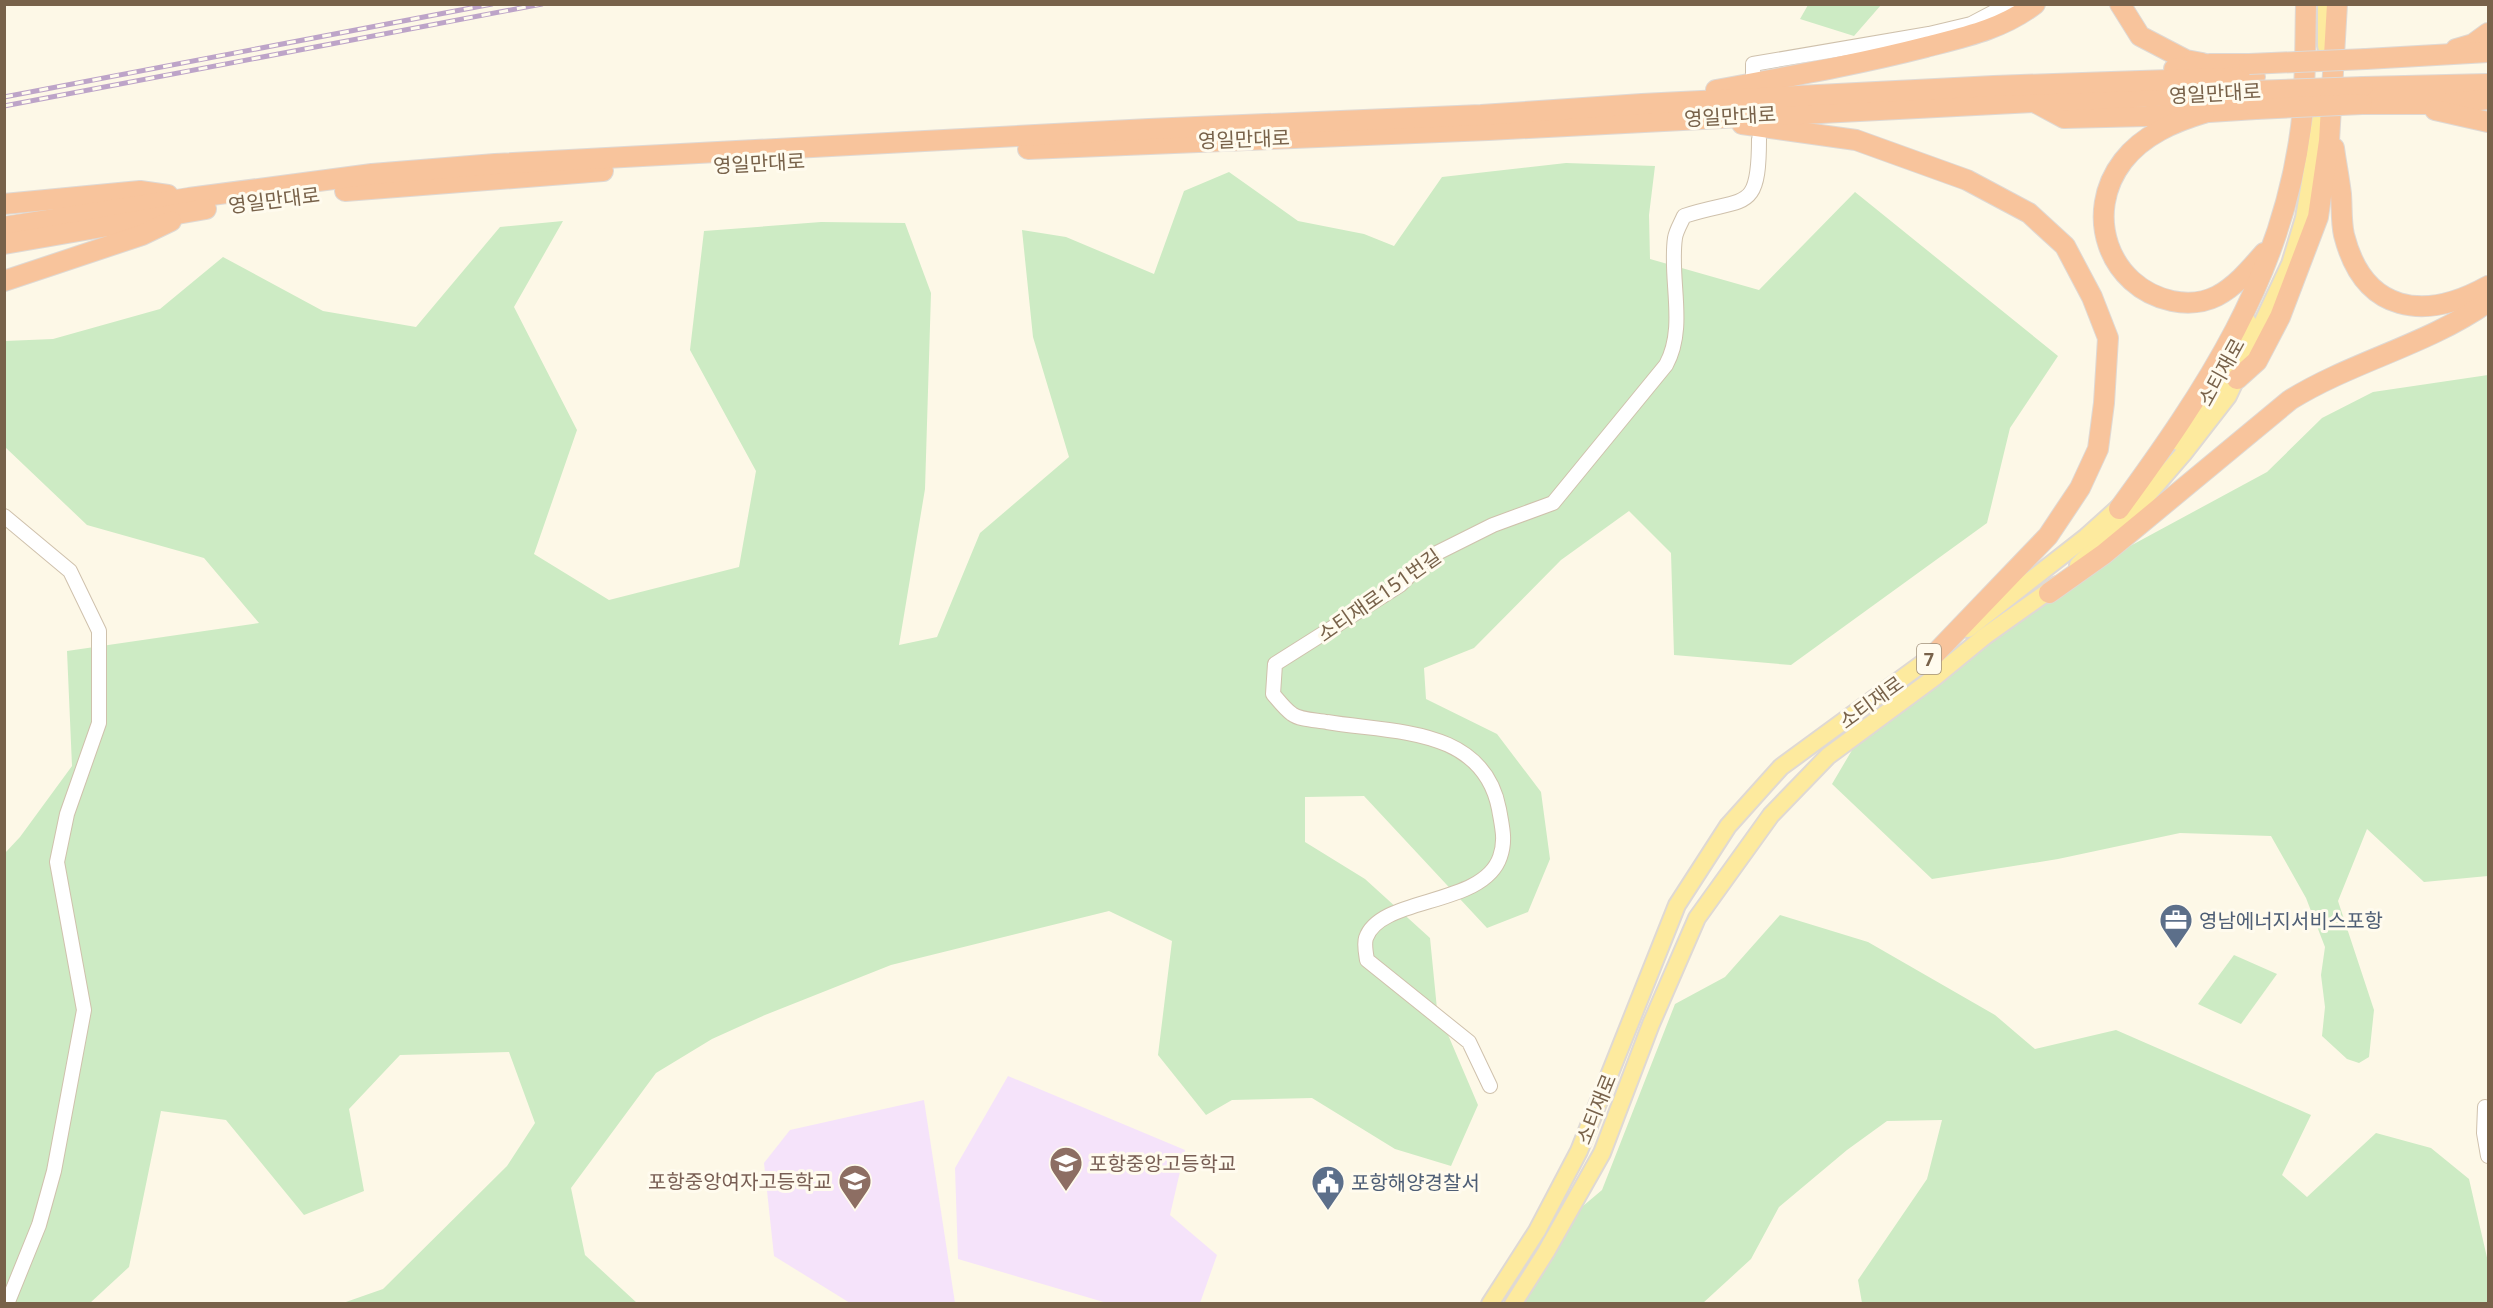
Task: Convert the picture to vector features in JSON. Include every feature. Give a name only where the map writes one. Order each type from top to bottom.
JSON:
[{"type":"highway","points":[[1642,104],[1871,61],[1991,30],[2019,17],[2035,4]]},
{"type":"highway","points":[[2120,4],[2140,36],[2186,60],[2211,64],[2253,85]]},
{"type":"highway","points":[[2292,4],[2305,47]]},
{"type":"highway","points":[[2119,509],[2212,375],[2260,278],[2277,230],[2300,130],[2306,4]]},
{"type":"highway","points":[[2237,379],[2257,361],[2280,317],[2318,217],[2330,120],[2338,4]]},
{"type":"highway","points":[[2277,230],[2265,251],[2247,273],[2230,288],[2205,300],[2177,302],[2147,293],[2131,282],[2119,268],[2109,250],[2104,230],[2103,210],[2113,175],[2134,149],[2155,133],[2204,113],[2253,85],[2364,80],[2427,57],[2473,44],[2488,33]]},
{"type":"highway","points":[[2427,57],[2488,52]]},
{"type":"highway","points":[[2032,94],[2094,75],[2169,70],[2211,64]]},
{"type":"highway","name":"영일만대로","points":[[4,244],[190,204],[372,174],[506,163],[1149,129],[1481,115],[1642,104],[2032,94],[2364,80],[2488,65]]},
{"type":"highway","points":[[2364,80],[2406,104],[2488,122]]},
{"type":"highway","name":"영일만대로","points":[[2364,80],[2488,84]]},
{"type":"highway","points":[[2032,94],[2064,118],[2204,113]]},
{"type":"highway","name":"영일만대로","points":[[4,227],[190,204],[585,172],[1000,150],[1488,130],[2032,94]]},
{"type":"highway","points":[[2406,104],[2444,104],[2488,99]]},
{"type":"highway","points":[[1695,118],[1856,140],[1967,180],[2029,213],[2065,246],[2092,297],[2108,338],[2104,403],[2098,449],[2080,488],[2048,536],[1929,660]]},
{"type":"highway","points":[[2330,120],[2341,193],[2343,232],[2358,271],[2371,286],[2385,296],[2417,307],[2436,307],[2462,301],[2488,286]]},
{"type":"highway","points":[[4,204],[140,191],[190,204]]},
{"type":"highway","points":[[4,281],[142,235],[190,204]]},
{"type":"highway","points":[[2049,593],[2104,554],[2290,400],[2334,375],[2433,335],[2462,320],[2488,302]]},
{"type":"main road","name":"소티재로","points":[[1490,1304],[1537,1231],[1579,1151],[1677,905],[1728,826],[1780,767],[1929,660],[2119,509],[2174,448],[2217,387],[2238,346],[2290,219],[2304,158],[2310,114],[2312,4]]},
{"type":"main road","name":"소티재로","points":[[1513,1304],[1546,1252],[1602,1152],[1651,1024],[1697,918],[1771,815],[1828,756],[1985,636],[2049,593],[2146,496],[2228,396],[2290,264],[2304,218],[2324,104],[2326,4]]},
{"type":"street","points":[[1753,78],[1753,64],[1929,34],[1971,24],[2002,7]]},
{"type":"street","name":"소티재로151번길","points":[[1490,1086],[1469,1042],[1367,960],[1365,939],[1380,918],[1437,901],[1474,884],[1496,868],[1505,842],[1495,791],[1476,765],[1454,747],[1420,734],[1348,726],[1293,716],[1273,694],[1275,664],[1400,585],[1427,558],[1493,525],[1553,503],[1666,365],[1671,356],[1675,333],[1675,236],[1684,216],[1709,208],[1742,202],[1755,187],[1759,139]]},
{"type":"street","points":[[4,516],[70,571],[99,632],[99,723],[66,814],[57,862],[84,1010],[54,1171],[39,1225],[7,1304]]},
{"type":"street","points":[[2485,1107],[2484,1133],[2488,1155]]},
{"type":"shaded area","name":"포항중앙고등학교","points":[[1008,1076],[1185,1150],[1170,1215],[1217,1255],[1200,1303],[1107,1303],[958,1259],[955,1168]]},
{"type":"shaded area","name":"포항중앙여자고등학교","points":[[924,1100],[955,1303],[850,1303],[774,1256],[764,1163],[790,1130]]},
{"type":"green space","points":[[1808,5],[1881,5],[1854,36],[1800,19]]},
{"type":"green space","points":[[1566,163],[1655,166],[1649,215],[1650,259],[1759,290],[1855,192],[2058,356],[2010,428],[1987,523],[1791,665],[1674,655],[1671,553],[1629,511],[1561,560],[1474,648],[1424,668],[1426,699],[1497,734],[1541,792],[1550,859],[1528,912],[1487,928],[1364,796],[1305,797],[1305,842],[1365,879],[1430,938],[1437,1009],[1478,1105],[1451,1166],[1395,1149],[1312,1098],[1232,1100],[1206,1115],[1158,1055],[1172,941],[1109,911],[891,965],[765,1015],[712,1039],[656,1073],[571,1188],[585,1255],[637,1303],[343,1303],[383,1289],[507,1166],[535,1123],[509,1052],[400,1055],[349,1109],[364,1191],[304,1215],[226,1120],[161,1111],[129,1267],[90,1303],[5,1304],[5,853],[20,837],[72,766],[67,651],[259,623],[204,558],[87,525],[5,447],[5,341],[53,339],[160,309],[223,257],[323,311],[416,327],[500,227],[563,221],[514,307],[577,430],[534,554],[609,600],[739,567],[756,471],[690,350],[704,231],[821,222],[905,223],[931,293],[925,489],[899,645],[937,637],[980,533],[1069,457],[1033,337],[1022,230],[1066,237],[1154,274],[1184,191],[1229,172],[1298,221],[1364,234],[1394,246],[1442,177]]},
{"type":"green space","points":[[2488,375],[2488,876],[2424,882],[2367,829],[2338,901],[2374,1010],[2369,1057],[2359,1063],[2347,1059],[2322,1036],[2325,1007],[2321,975],[2325,947],[2306,898],[2271,836],[2180,833],[2058,859],[1932,879],[1832,784],[1858,740],[2082,572],[2267,472],[2322,418],[2373,392]]},
{"type":"green space","points":[[1780,915],[1868,942],[1995,1015],[2035,1049],[2116,1030],[2311,1115],[2282,1175],[2307,1197],[2376,1133],[2431,1148],[2469,1179],[2488,1262],[2488,1303],[1862,1303],[1858,1280],[1927,1179],[1942,1120],[1887,1121],[1847,1150],[1779,1207],[1751,1259],[1703,1303],[1509,1304],[1545,1238],[1602,1190],[1675,1004],[1725,977]]},
{"type":"green space","points":[[2234,955],[2277,974],[2241,1024],[2198,1004]]},
{"type":"railway","points":[[4,97],[492,4]]},
{"type":"railway","points":[[4,106],[542,4]]},
{"type":"place","name":"영남에너지서비스포항","points":[[2176,949]]},
{"type":"place","name":"포항중앙고등학교","points":[[1066,1192]]},
{"type":"place","name":"포항중앙여자고등학교","points":[[855,1210]]},
{"type":"place","name":"포항해양경찰서","points":[[1328,1211]]}]
